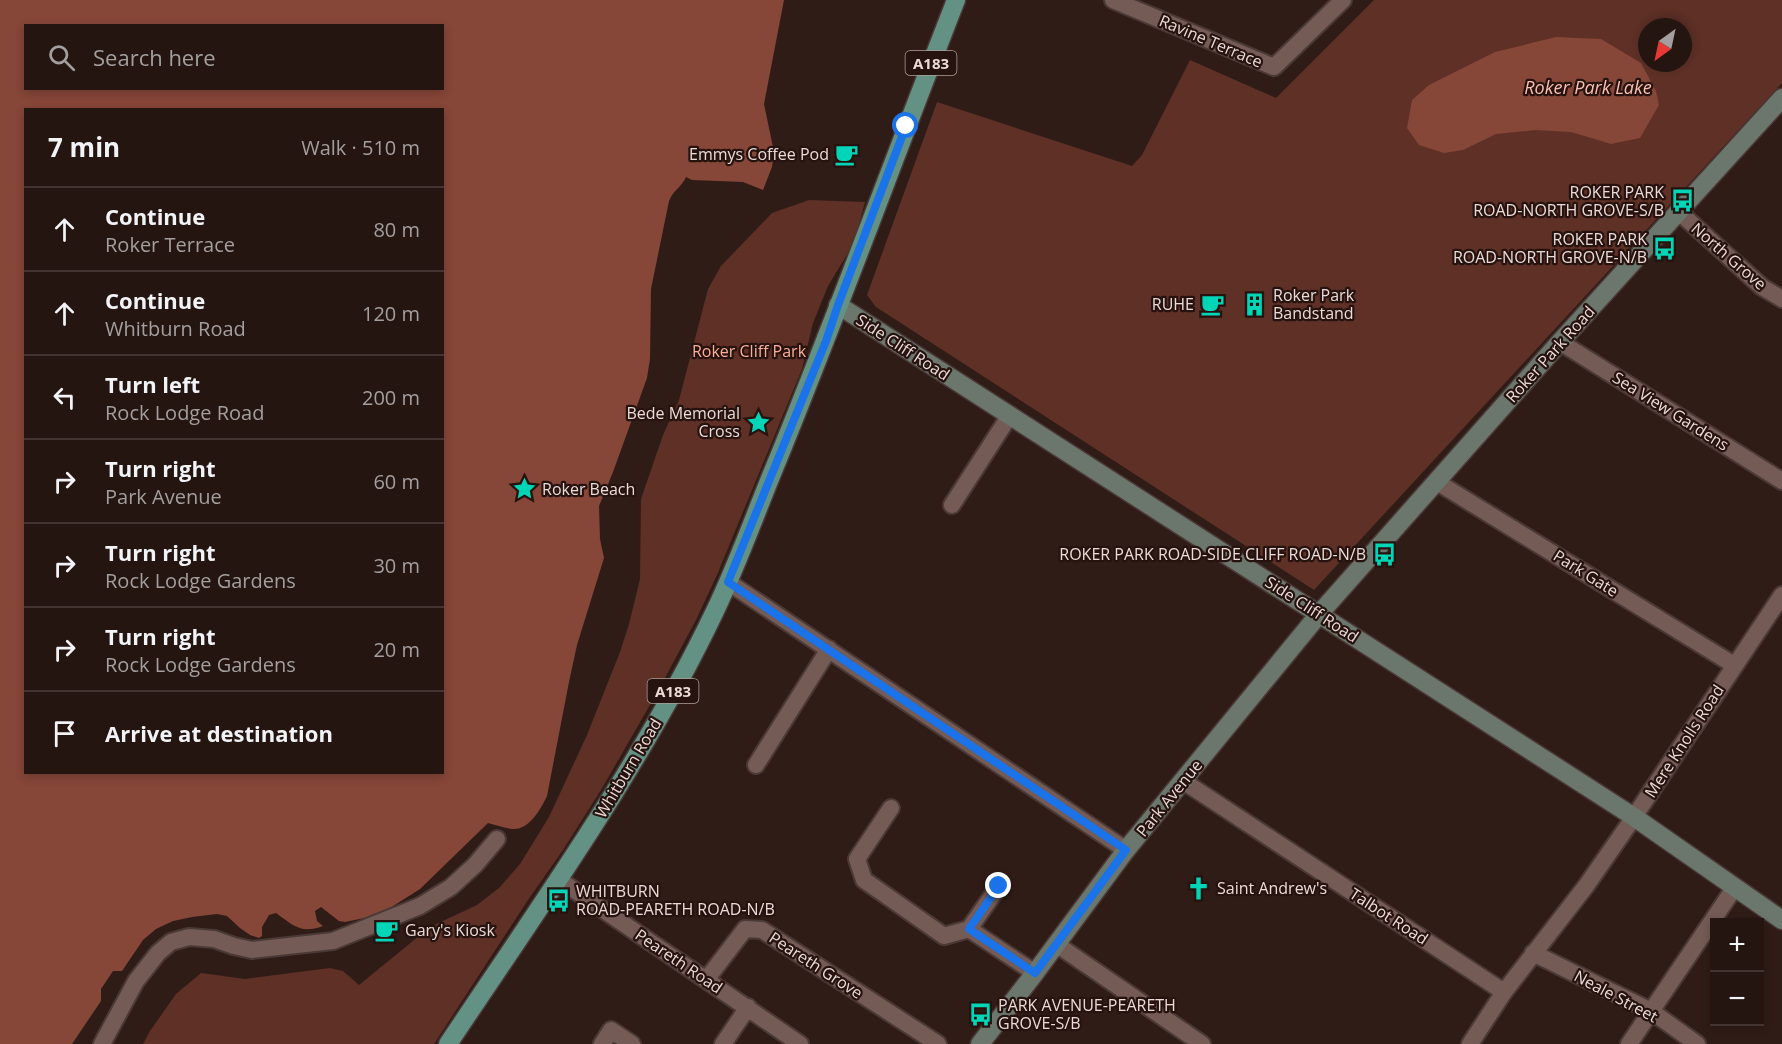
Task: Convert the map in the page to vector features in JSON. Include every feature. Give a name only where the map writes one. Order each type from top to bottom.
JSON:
[{"type":"main road","name":"A183","points":[[838,305],[956,0]]},
{"type":"main road","name":"Whitburn Road","points":[[448,1044],[612,797],[687,666],[728,582],[826,341],[838,305]]},
{"type":"street","name":"Ravine Terrace","points":[[1113,0],[1274,67],[1343,0]]},
{"type":"street","name":"Roker Park Road","points":[[1320,613],[1560,342],[1782,98]]},
{"type":"street","name":"North Grove","points":[[1678,211],[1762,287],[1782,299]]},
{"type":"street","name":"Side Cliff Road","points":[[838,305],[1634,817],[1782,920]]},
{"type":"street","name":"Sea View Gardens","points":[[1560,342],[1782,481]]},
{"type":"street","points":[[952,506],[1010,415]]},
{"type":"street","name":"Park Gate","points":[[1437,482],[1734,665]]},
{"type":"street","points":[[728,582],[1126,850]]},
{"type":"street","name":"Mere Knolls Road","points":[[1533,953],[1586,886],[1634,817],[1782,595]]},
{"type":"street","name":"Park Avenue","points":[[980,1044],[1126,850],[1320,613]]},
{"type":"street","points":[[756,765],[829,649]]},
{"type":"street","name":"Talbot Road","points":[[1183,781],[1504,992]]},
{"type":"street","points":[[891,808],[857,859],[864,880],[944,936],[969,929],[999,886]]},
{"type":"street","points":[[102,1044],[136,981],[158,953],[171,942],[189,937],[214,939],[252,950],[333,941],[420,906],[451,887],[475,865],[497,839]]},
{"type":"street","name":"Peareth Road","points":[[558,879],[800,1044]]},
{"type":"street","points":[[1629,1044],[1735,887]]},
{"type":"street","name":"Peareth Grove","points":[[706,980],[745,929],[762,930],[938,1044]]},
{"type":"street","points":[[969,929],[1035,973]]},
{"type":"street","points":[[1056,944],[1197,1043]]},
{"type":"street","points":[[1470,1044],[1533,953]]},
{"type":"street","name":"Neale Street","points":[[1533,953],[1650,1011],[1697,1044]]},
{"type":"street","points":[[723,1044],[748,1008]]},
{"type":"street","points":[[602,1044],[611,1030],[632,1044]]},
{"type":"green space","points":[[1374,0],[1782,0],[1782,83],[1314,590],[876,307],[867,295],[937,102],[1132,166],[1142,155],[1190,60],[1276,98]]},
{"type":"green space","name":"Roker Cliff Park","points":[[809,200],[865,202],[854,243],[828,286],[813,323],[802,369],[717,575],[658,691],[601,790],[434,1044],[143,1044],[176,994],[201,973],[245,979],[330,968],[343,971],[359,985],[430,927],[477,905],[499,888],[520,864],[549,817],[587,735],[620,652],[640,579],[641,499],[663,435],[679,400],[708,289],[721,266],[772,213]]},
{"type":"water","name":"Roker Beach","points":[[0,0],[784,0],[764,104],[774,152],[772,167],[763,190],[743,182],[692,180],[686,177],[669,201],[651,289],[650,359],[647,378],[599,506],[600,539],[604,558],[577,645],[547,796],[538,812],[529,822],[519,828],[510,829],[488,823],[420,889],[379,915],[345,922],[339,921],[321,907],[315,911],[317,921],[323,926],[303,929],[276,913],[269,915],[262,927],[262,936],[259,938],[250,935],[227,916],[217,914],[173,921],[156,929],[143,940],[122,971],[113,971],[101,989],[101,1001],[72,1044],[0,1044]]},
{"type":"water","name":"Roker Park Lake","points":[[1556,37],[1601,39],[1638,61],[1638,72],[1646,72],[1656,91],[1659,105],[1640,138],[1611,144],[1571,132],[1536,130],[1496,134],[1463,150],[1444,153],[1419,145],[1407,128],[1412,100],[1429,85],[1495,52]]},
{"type":"place","name":"Emmys Coffee Pod","points":[[847,154]]},
{"type":"place","name":"ROKER PARK ROAD-NORTH GROVE-S/B","points":[[1682,201]]},
{"type":"place","name":"ROKER PARK ROAD-NORTH GROVE-N/B","points":[[1665,248]]},
{"type":"place","name":"RUHE","points":[[1212,304]]},
{"type":"place","name":"Roker Park Bandstand","points":[[1255,304]]},
{"type":"place","name":"Bede Memorial Cross","points":[[758,422]]},
{"type":"place","name":"Roker Beach","points":[[524,489]]},
{"type":"place","name":"ROKER PARK ROAD-SIDE CLIFF ROAD-N/B","points":[[1384,554]]},
{"type":"place","name":"Saint Andrew's","points":[[1199,888]]},
{"type":"place","name":"WHITBURN ROAD-PEARETH ROAD-N/B","points":[[558,900]]},
{"type":"place","name":"Gary's Kiosk","points":[[387,930]]},
{"type":"place","name":"PARK AVENUE-PEARETH GROVE-S/B","points":[[980,1014]]},
{"type":"route","points":[[906,126],[826,341],[728,582],[1126,850],[1035,973],[969,929],[999,886]]}]
